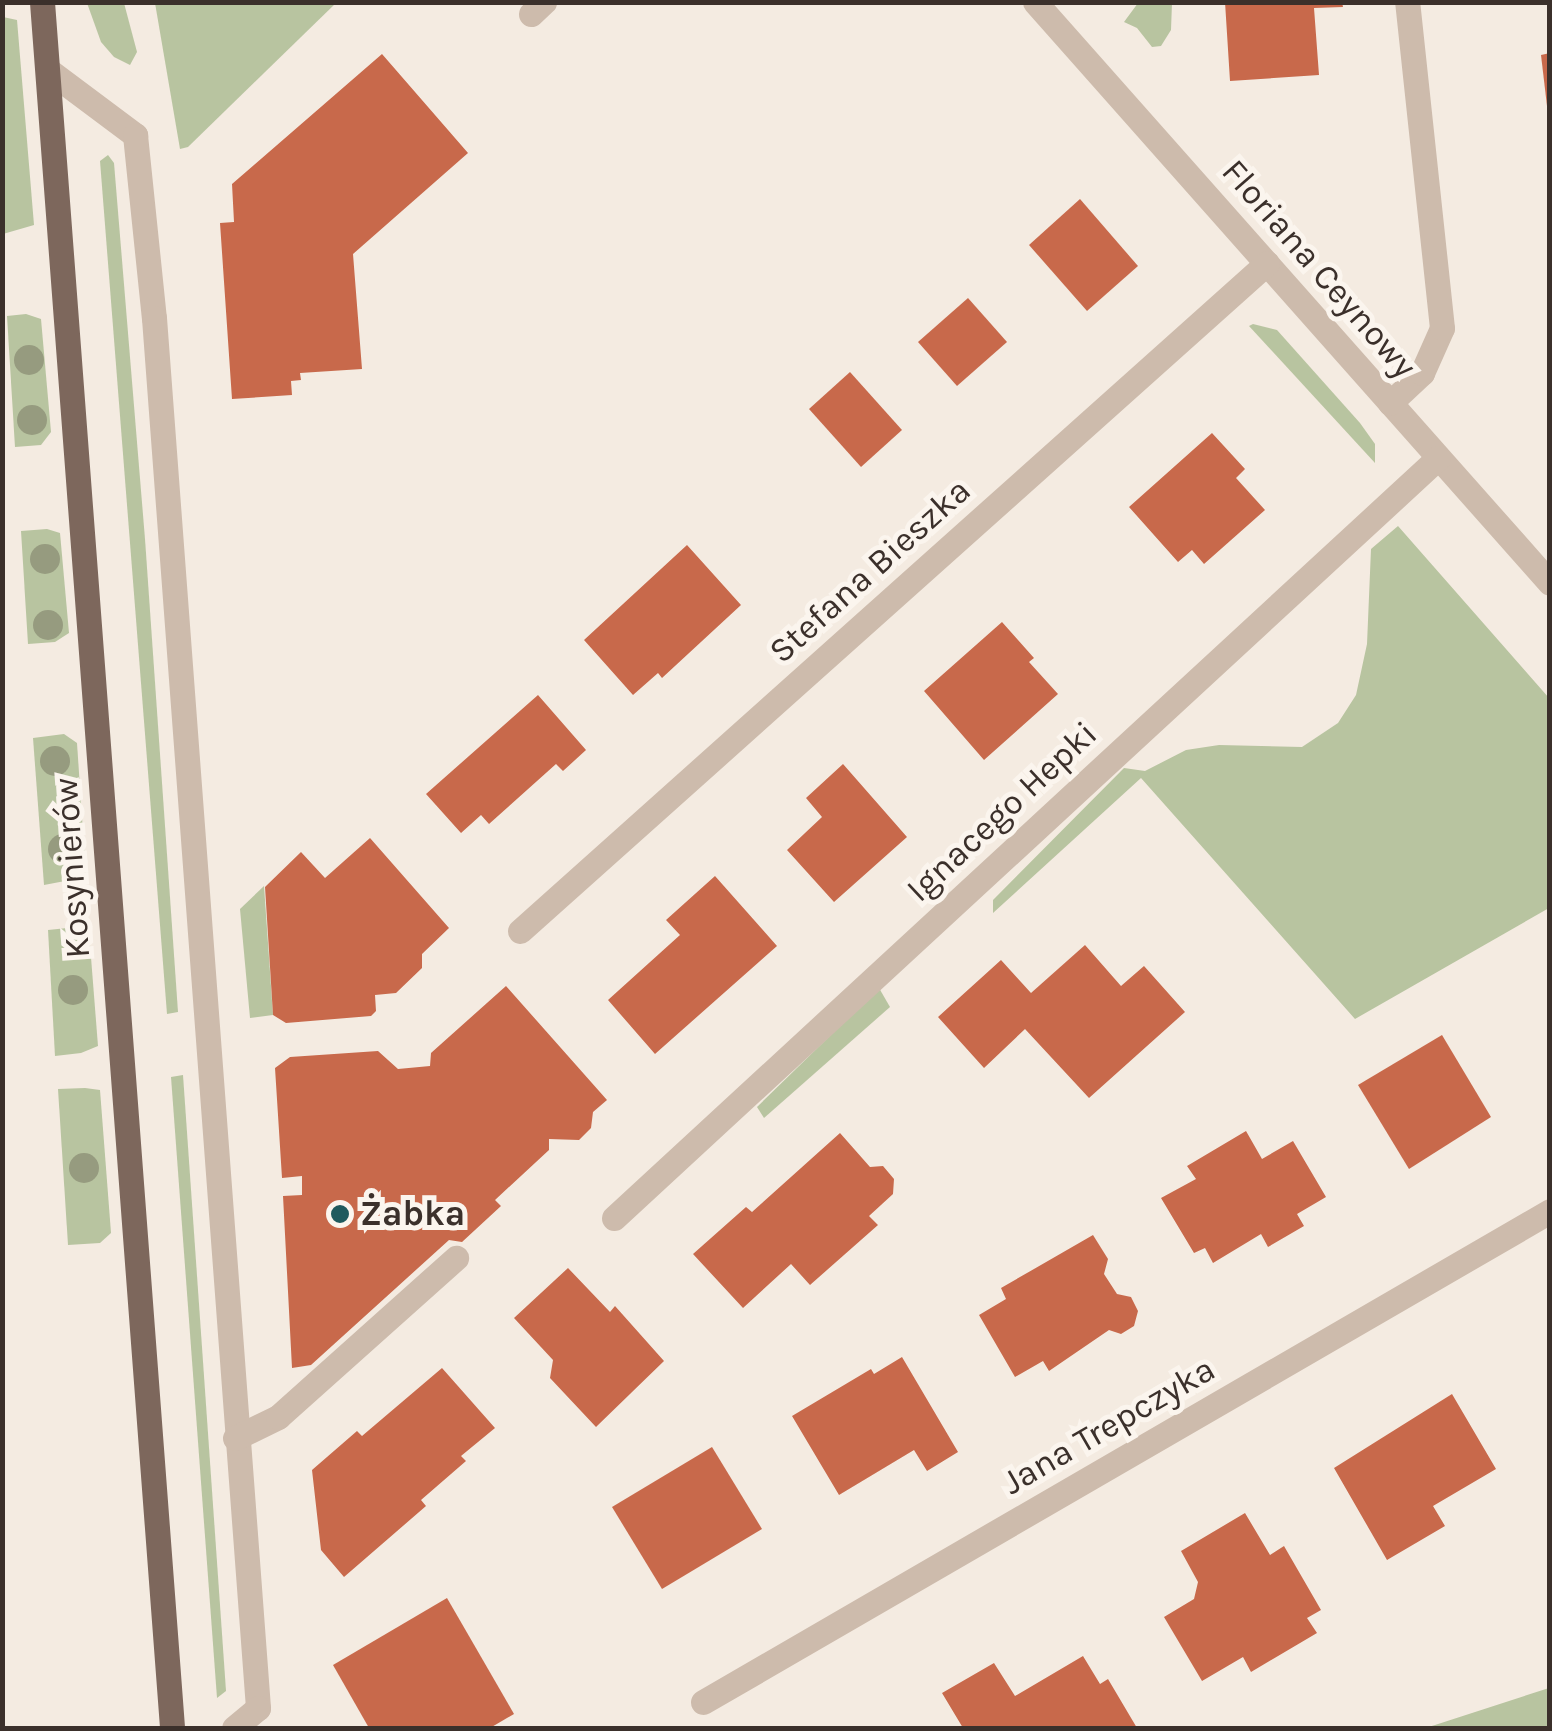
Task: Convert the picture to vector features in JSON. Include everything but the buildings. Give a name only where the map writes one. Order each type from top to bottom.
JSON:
[{"type":"main road","name":"Kosynierów","points":[[42,2],[172,1728]]},
{"type":"street","name":"Floriana Ceynowy","points":[[1035,2],[1550,583]]},
{"type":"street","points":[[1390,403],[1422,373],[1442,328],[1407,2]]},
{"type":"street","points":[[48,70],[135,135],[154,318],[258,1708],[234,1728]]},
{"type":"street","name":"Stefana Bieszka","points":[[520,931],[1267,263]]},
{"type":"street","name":"Ignacego Hepki","points":[[614,1218],[1438,458]]},
{"type":"street","name":"Jana Trepczyka","points":[[703,1702],[1550,1211]]},
{"type":"street","points":[[236,1438],[278,1417],[456,1258]]},
{"type":"green space","points":[[155,2],[336,3],[188,147],[180,149]]},
{"type":"green space","points":[[87,3],[124,3],[137,52],[130,65],[114,57],[101,42]]},
{"type":"green space","points":[[1138,3],[1172,3],[1171,30],[1161,46],[1152,47],[1137,28],[1124,22]]},
{"type":"green space","points":[[3,17],[17,20],[34,225],[3,234]]},
{"type":"green space","points":[[108,155],[114,163],[145,539],[178,1012],[167,1014],[100,161]]},
{"type":"green space","points":[[26,314],[41,319],[51,432],[41,445],[15,447],[7,316]]},
{"type":"green space","points":[[1249,326],[1277,330],[1360,423],[1375,444],[1375,463]]},
{"type":"green space","points":[[1398,526],[1549,698],[1549,908],[1355,1019],[1141,778],[993,913],[993,900],[1124,768],[1145,771],[1186,750],[1219,745],[1302,747],[1338,723],[1356,695],[1367,644],[1371,549]]},
{"type":"green space","points":[[47,529],[60,533],[69,633],[55,642],[28,644],[21,531]]},
{"type":"green space","points":[[64,734],[77,743],[86,877],[44,885],[33,738]]},
{"type":"green space","points":[[264,886],[273,1015],[250,1018],[240,909]]},
{"type":"green space","points":[[77,927],[89,932],[98,1046],[55,1056],[48,930]]},
{"type":"green space","points":[[879,988],[890,1007],[764,1118],[757,1107]]},
{"type":"green space","points":[[183,1075],[226,1691],[217,1698],[171,1077]]},
{"type":"green space","points":[[58,1089],[100,1090],[111,1233],[100,1243],[68,1245]]},
{"type":"green space","points":[[1549,1688],[1549,1728],[1425,1728],[1435,1725]]},
{"type":"place","name":"Żabka","points":[[340,1214]]}]
